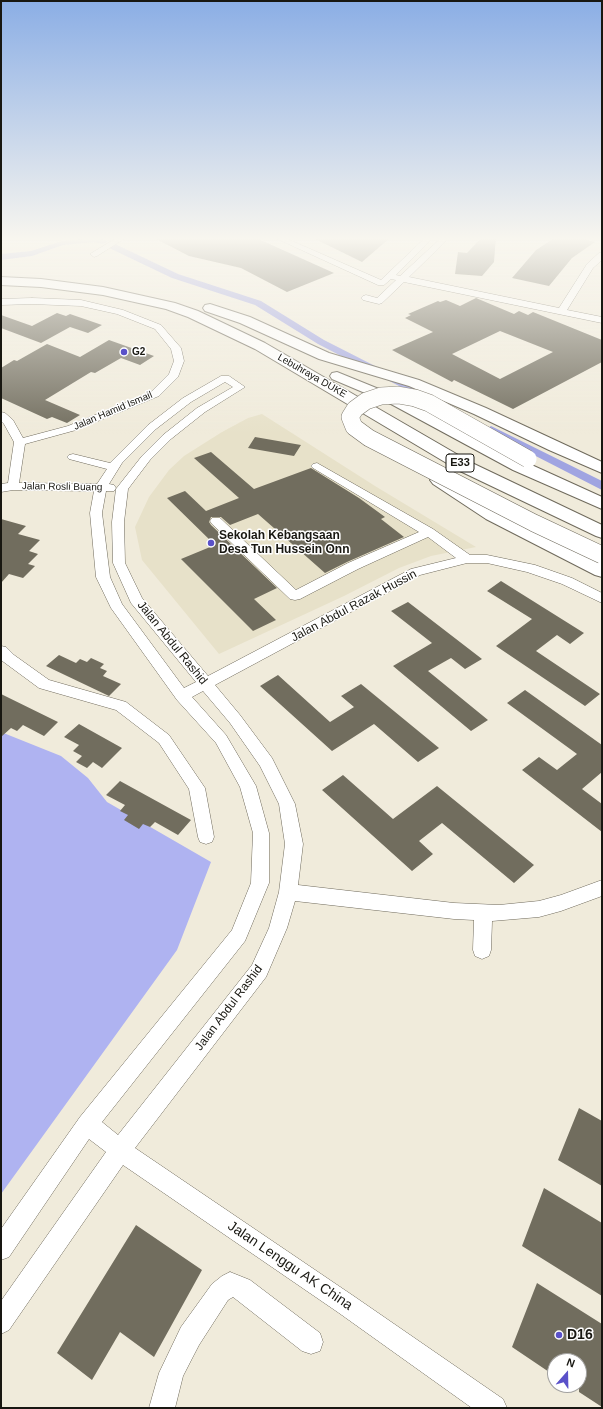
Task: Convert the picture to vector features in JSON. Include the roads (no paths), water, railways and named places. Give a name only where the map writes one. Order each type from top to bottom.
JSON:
[{"type":"highway","name":"Lebuhraya DUKE","points":[[156,303],[170,306],[216,324],[260,346],[466,467],[602,532]]},
{"type":"highway","name":"Lebuhraya DUKE","points":[[193,303],[203,306],[266,335],[509,474],[602,517]]},
{"type":"highway","points":[[203,306],[245,320],[324,356],[386,376],[414,383],[444,395],[602,468]]},
{"type":"highway","points":[[337,376],[396,401],[519,466],[602,504]]},
{"type":"highway","points":[[386,376],[432,396],[464,413],[564,473],[602,489]]},
{"type":"highway","points":[[602,495],[544,468],[429,402],[398,395],[381,396],[366,401],[355,409],[350,417],[354,427],[369,438],[534,523],[602,555]]},
{"type":"highway","points":[[397,452],[492,515],[602,571]]},
{"type":"highway","points":[[466,467],[602,546]]},
{"type":"street","name":"Jalan Hamid Ismail","points":[[20,442],[72,428],[155,394],[174,375],[180,361],[176,348],[158,327],[120,312],[75,303]]},
{"type":"street","points":[[526,303],[602,320]]},
{"type":"street","points":[[562,310],[567,303]]},
{"type":"street","name":"Jalan Abdul Rashid","points":[[1,1249],[87,1124],[239,935],[260,883],[261,833],[248,786],[221,739],[182,696],[116,605],[103,577],[96,513],[101,488],[117,461],[152,427],[187,400],[225,378],[240,387],[201,410],[167,437],[146,458],[122,489],[118,522],[119,563],[136,600],[234,719],[266,762],[287,804],[294,844],[288,892],[278,928],[259,971],[120,1150],[1,1322]]},
{"type":"street","points":[[1,415],[9,422],[20,442],[7,487]]},
{"type":"street","points":[[73,458],[113,467]]},
{"type":"street","points":[[317,466],[428,532],[467,559]]},
{"type":"street","name":"Jalan Rosli Buang","points":[[7,487],[122,489]]},
{"type":"street","points":[[216,521],[295,596],[353,566],[428,532]]},
{"type":"street","name":"Jalan Abdul Razak Hussin","points":[[182,696],[416,572],[467,559],[493,560],[530,568],[567,581],[602,599]]},
{"type":"street","points":[[1,651],[9,659],[44,684],[121,706],[164,739],[197,788],[206,837]]},
{"type":"street","points":[[288,892],[482,913],[519,912],[539,909],[561,903],[602,888]]},
{"type":"street","points":[[482,913],[482,950]]},
{"type":"street","name":"Jalan Lenggu AK China","points":[[87,1124],[120,1150],[348,1305],[494,1408]]},
{"type":"street","points":[[162,1408],[171,1373],[190,1336],[220,1292],[230,1284],[242,1288],[311,1342]]},
{"type":"waterway","points":[[257,303],[321,342],[430,398]]},
{"type":"waterway","points":[[491,429],[602,486]]},
{"type":"place","name":"G2","points":[[124,352]]},
{"type":"place","name":"Sekolah Kebangsaan Desa Tun Hussein Onn","points":[[211,543]]},
{"type":"place","name":"D16","points":[[559,1335]]}]
